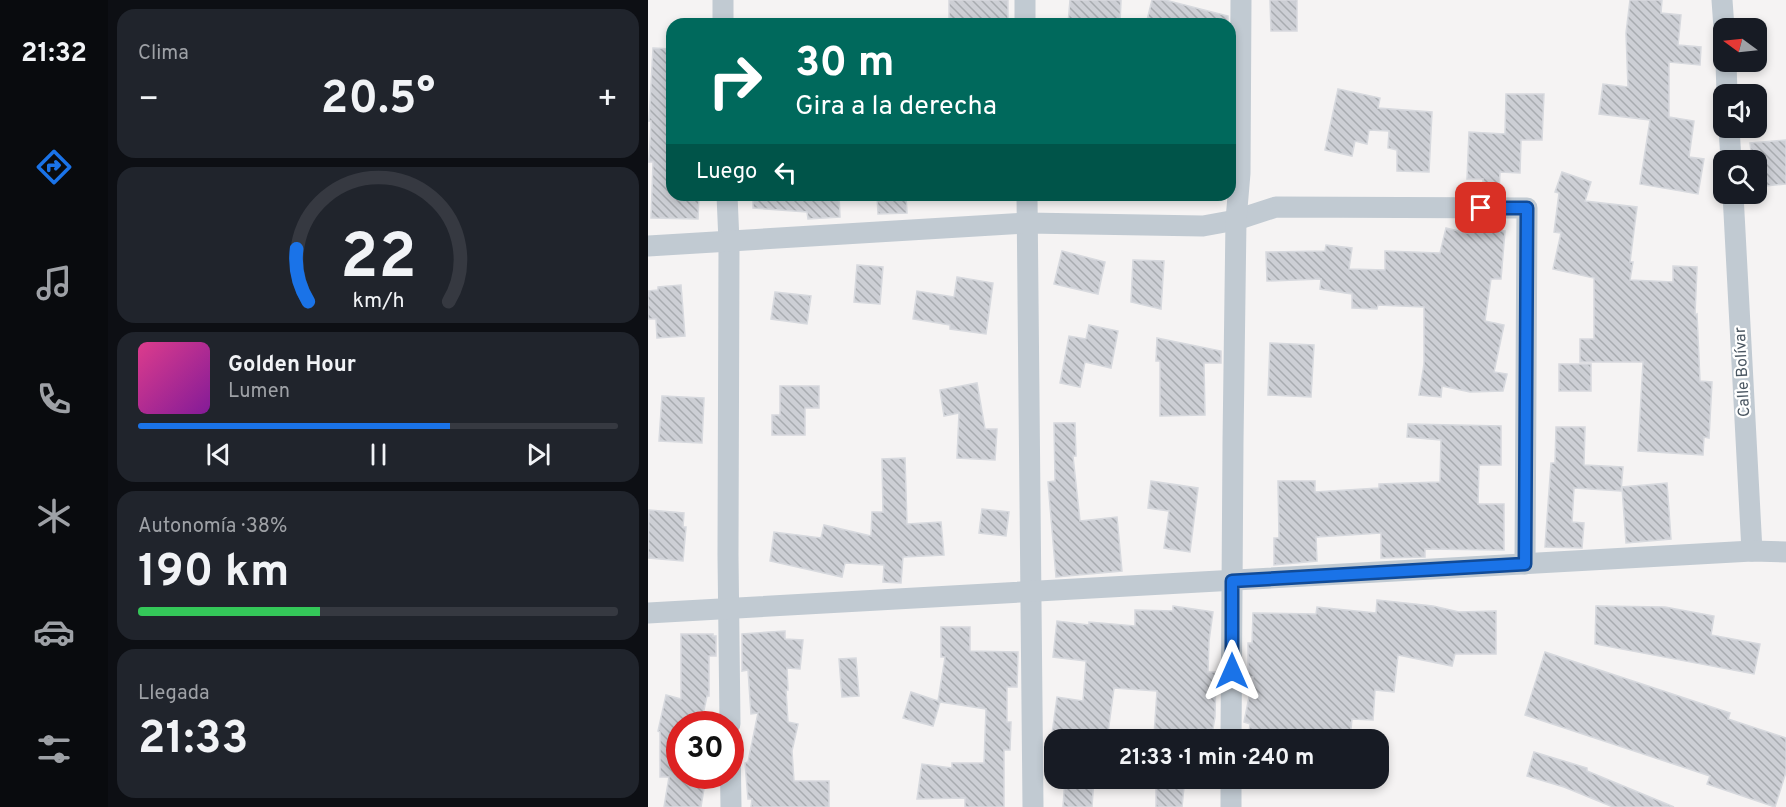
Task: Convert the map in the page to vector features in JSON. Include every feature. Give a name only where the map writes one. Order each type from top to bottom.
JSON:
[{"type":"street","points":[[723,0],[723,18]]},
{"type":"street","points":[[1025,0],[1025,18]]},
{"type":"street","points":[[1231,729],[1236,220],[1240,173],[1241,0]]},
{"type":"street","points":[[1722,0],[1723,18]]},
{"type":"street","points":[[727,201],[730,711]]},
{"type":"street","points":[[1027,201],[1033,807]]},
{"type":"street","name":"Calle Bolívar","points":[[1734,204],[1752,551]]},
{"type":"street","points":[[648,246],[1027,223],[1203,226],[1236,220],[1276,207],[1527,208],[1525,564]]},
{"type":"street","points":[[648,613],[1752,551],[1786,552]]},
{"type":"street","points":[[731,789],[731,807]]},
{"type":"street","points":[[1231,789],[1231,807]]},
{"type":"building","points":[[949,0],[1008,0],[1008,18],[949,18]]},
{"type":"building","points":[[1070,0],[1121,0],[1120,18],[1068,18]]},
{"type":"building","points":[[1152,0],[1165,0],[1228,16],[1228,18],[1148,18]]},
{"type":"building","points":[[1270,0],[1297,0],[1297,31],[1271,31]]},
{"type":"building","points":[[1630,0],[1662,0],[1661,13],[1681,15],[1678,45],[1701,47],[1700,65],[1669,62],[1669,117],[1694,121],[1689,157],[1704,159],[1698,194],[1640,184],[1650,120],[1599,114],[1603,84],[1628,87],[1626,33]]},
{"type":"building","points":[[653,48],[666,49],[666,201],[699,201],[698,219],[651,218],[653,162],[649,162],[651,121],[649,121]]},
{"type":"building","points":[[1338,89],[1380,98],[1378,108],[1432,112],[1429,172],[1397,171],[1397,150],[1388,148],[1389,131],[1369,130],[1367,144],[1355,141],[1352,156],[1325,150]]},
{"type":"building","points":[[1506,94],[1544,94],[1542,140],[1521,140],[1520,173],[1500,172],[1499,194],[1482,194],[1483,179],[1467,179],[1469,132],[1505,134]]},
{"type":"building","points":[[1786,140],[1786,184],[1767,186],[1767,150],[1751,150],[1750,143]]},
{"type":"building","points":[[1562,172],[1591,182],[1585,201],[1637,207],[1630,280],[1673,282],[1673,266],[1697,267],[1695,315],[1697,314],[1700,381],[1712,382],[1709,438],[1704,437],[1703,455],[1638,451],[1643,362],[1580,362],[1580,339],[1594,339],[1594,278],[1553,269],[1561,233],[1554,232],[1559,193],[1555,192]]},
{"type":"building","points":[[753,201],[839,201],[840,217],[808,219],[807,212],[753,208]]},
{"type":"building","points":[[877,201],[906,201],[907,213],[878,214]]},
{"type":"building","points":[[1446,228],[1467,233],[1467,229],[1505,231],[1501,279],[1491,279],[1485,321],[1504,325],[1494,372],[1507,374],[1503,391],[1470,392],[1442,386],[1441,397],[1419,395],[1424,364],[1424,307],[1378,305],[1377,309],[1352,308],[1352,294],[1320,289],[1321,279],[1267,281],[1266,252],[1325,251],[1326,245],[1352,248],[1349,269],[1385,270],[1385,251],[1440,253]]},
{"type":"building","points":[[1062,251],[1105,262],[1098,294],[1054,284]]},
{"type":"building","points":[[1133,260],[1164,261],[1161,309],[1131,302]]},
{"type":"building","points":[[857,265],[883,267],[880,304],[854,302]]},
{"type":"building","points":[[957,277],[993,283],[986,334],[950,329],[950,325],[913,319],[917,291],[954,297]]},
{"type":"building","points":[[681,285],[685,336],[657,338],[656,319],[648,319],[648,291],[658,290],[658,287]]},
{"type":"building","points":[[775,292],[811,296],[807,324],[771,319]]},
{"type":"building","points":[[1089,325],[1118,331],[1111,368],[1085,362],[1080,387],[1060,383],[1069,336],[1086,339]]},
{"type":"building","points":[[1157,338],[1221,351],[1221,363],[1204,363],[1205,415],[1160,416],[1160,361],[1156,361]]},
{"type":"building","points":[[1270,343],[1314,345],[1311,397],[1268,395]]},
{"type":"building","points":[[1559,364],[1591,364],[1591,391],[1559,391]]},
{"type":"building","points":[[977,383],[985,429],[997,429],[995,460],[957,458],[959,413],[944,416],[940,390]]},
{"type":"building","points":[[780,386],[819,386],[819,408],[805,408],[805,435],[772,435],[772,415],[780,415]]},
{"type":"building","points":[[662,396],[704,398],[702,443],[659,441]]},
{"type":"building","points":[[1054,423],[1075,423],[1076,456],[1073,456],[1080,521],[1117,517],[1122,571],[1056,577],[1048,482],[1055,481]]},
{"type":"building","points":[[1408,424],[1501,426],[1501,465],[1479,465],[1478,504],[1504,504],[1504,550],[1425,549],[1425,557],[1381,558],[1381,533],[1316,537],[1317,561],[1274,565],[1274,538],[1279,538],[1278,481],[1315,481],[1315,492],[1379,488],[1379,484],[1440,482],[1441,440],[1407,437]]},
{"type":"building","points":[[1556,427],[1585,427],[1584,465],[1623,467],[1621,491],[1574,488],[1572,522],[1584,523],[1582,548],[1545,547],[1551,463],[1555,463]]},
{"type":"building","points":[[905,458],[907,524],[941,522],[944,555],[903,557],[901,583],[883,582],[884,565],[845,563],[842,577],[770,561],[774,532],[821,538],[824,525],[871,536],[872,512],[883,512],[882,459]]},
{"type":"building","points":[[1151,481],[1198,488],[1190,552],[1164,548],[1169,511],[1148,508]]},
{"type":"building","points":[[1667,483],[1671,539],[1626,543],[1622,487]]},
{"type":"building","points":[[982,509],[1009,512],[1006,536],[979,533]]},
{"type":"building","points":[[649,510],[684,513],[683,527],[686,527],[683,561],[648,558]]},
{"type":"building","points":[[1377,600],[1433,606],[1459,612],[1496,611],[1496,654],[1455,654],[1452,666],[1398,655],[1394,692],[1375,690],[1373,720],[1352,719],[1351,729],[1249,729],[1250,724],[1244,722],[1253,677],[1248,677],[1248,643],[1252,643],[1253,613],[1316,614],[1317,607],[1376,613]]},
{"type":"building","points":[[1173,606],[1213,612],[1208,672],[1216,672],[1213,729],[1154,729],[1157,691],[1114,688],[1108,729],[1053,729],[1057,697],[1083,701],[1086,661],[1053,657],[1057,621],[1089,625],[1089,622],[1135,626],[1135,610],[1173,611]]},
{"type":"building","points":[[1596,606],[1665,607],[1714,616],[1711,635],[1760,644],[1754,674],[1595,644]]},
{"type":"building","points":[[941,627],[970,627],[970,651],[1018,652],[1017,687],[1007,687],[1007,722],[1011,722],[1010,750],[1004,750],[1004,807],[965,807],[965,798],[917,799],[922,764],[952,768],[952,763],[984,763],[986,709],[940,702],[933,726],[903,718],[911,692],[938,701],[945,657],[941,657]]},
{"type":"building","points":[[785,631],[785,639],[803,640],[800,669],[787,668],[788,722],[798,724],[792,751],[794,781],[829,781],[829,807],[751,807],[752,799],[748,799],[745,763],[748,762],[758,713],[751,714],[748,670],[742,671],[742,634]]},
{"type":"building","points":[[681,634],[713,634],[716,636],[716,656],[709,656],[709,696],[707,696],[704,711],[666,711],[666,777],[660,777],[660,732],[658,731],[666,695],[681,699]]},
{"type":"building","points":[[1545,652],[1730,713],[1728,719],[1786,738],[1786,772],[1775,807],[1707,784],[1710,776],[1525,715]]},
{"type":"building","points":[[856,658],[859,696],[842,697],[839,659]]},
{"type":"building","points":[[1534,752],[1587,768],[1587,771],[1674,807],[1613,807],[1564,787],[1527,776]]},
{"type":"building","points":[[667,789],[704,789],[701,807],[664,807]]},
{"type":"building","points":[[1064,789],[1093,789],[1092,807],[1063,807]]},
{"type":"building","points":[[1156,789],[1184,789],[1182,807],[1156,807]]},
{"type":"route","points":[[1232,671],[1232,581],[1525,564],[1527,208],[1481,208]]}]
